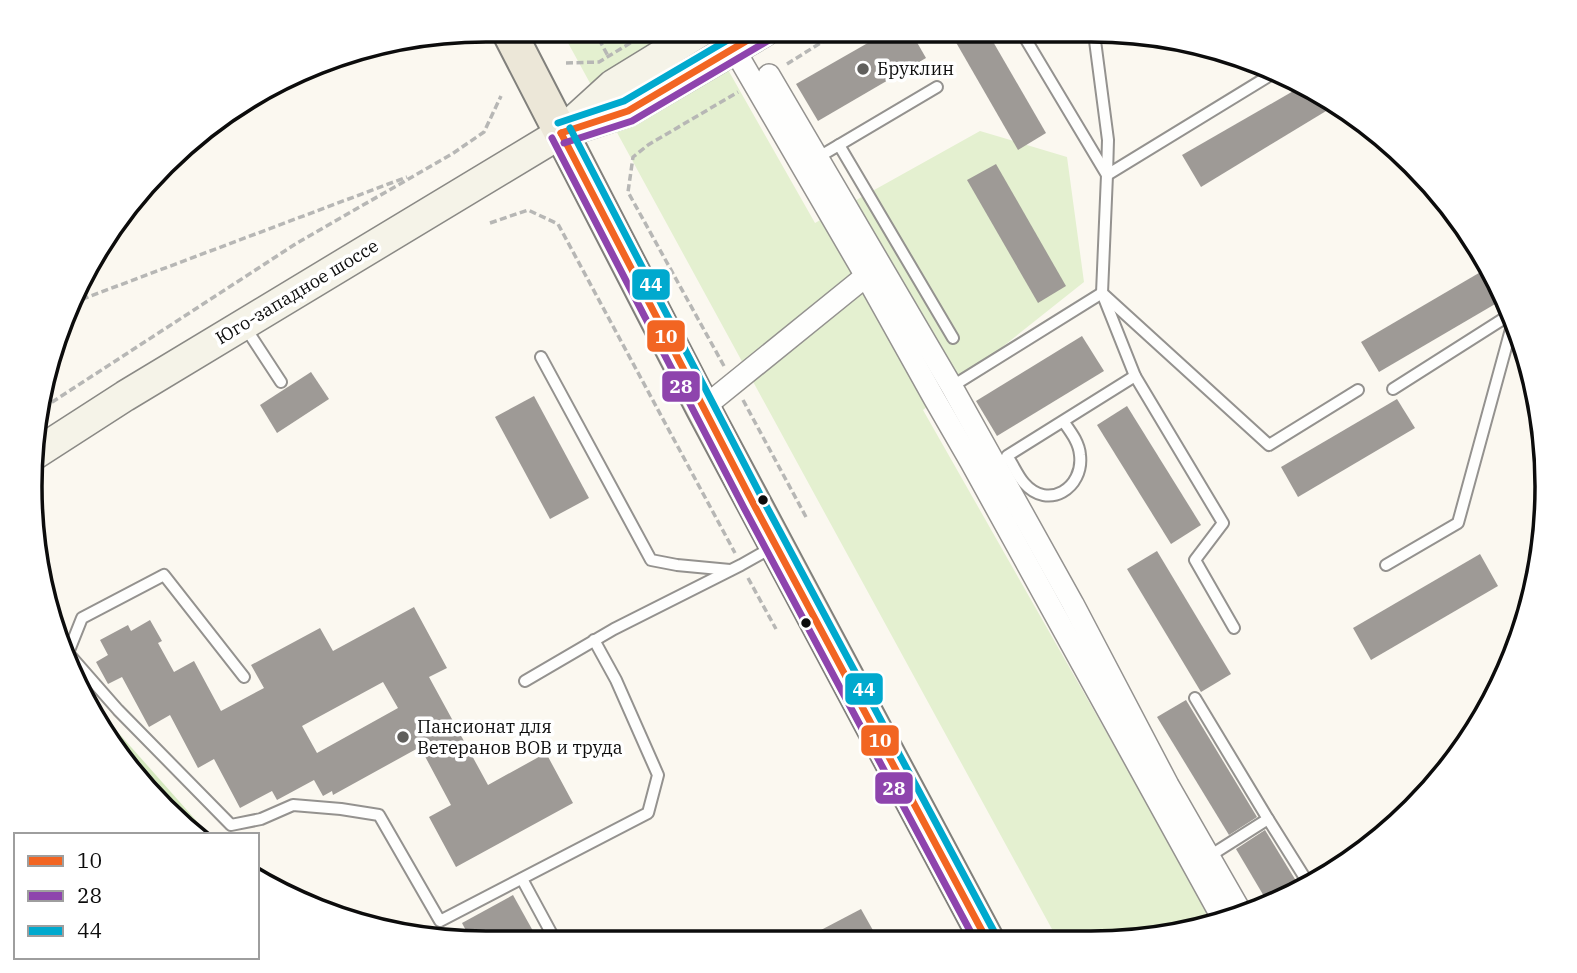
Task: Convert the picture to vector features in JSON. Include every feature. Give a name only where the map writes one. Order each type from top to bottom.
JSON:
[{"type":"main road","points":[[514,42],[703,408],[982,931]]},
{"type":"main road","points":[[561,133],[613,85],[683,42]]},
{"type":"main road","points":[[561,133],[628,111],[726,42]]},
{"type":"main road","name":"Юго-западное шоссе","points":[[44,448],[243,324],[561,133]]},
{"type":"street","points":[[731,42],[761,79],[810,162],[943,393],[978,474],[1202,861],[1236,906]]},
{"type":"street","points":[[810,162],[866,275],[943,393]]},
{"type":"street","points":[[703,408],[866,275]]},
{"type":"street","points":[[1202,861],[1220,911]]},
{"type":"lane","points":[[1028,42],[1107,176]]},
{"type":"lane","points":[[1095,42],[1108,140],[1102,293],[1135,376],[1223,523],[1195,560],[1234,628]]},
{"type":"lane","points":[[1107,176],[1266,78]]},
{"type":"lane","points":[[810,162],[937,87]]},
{"type":"lane","points":[[839,145],[953,338]]},
{"type":"lane","points":[[943,393],[1102,293]]},
{"type":"lane","points":[[1102,293],[1269,445],[1359,390]]},
{"type":"lane","points":[[1393,389],[1502,320]]},
{"type":"lane","points":[[243,324],[281,382]]},
{"type":"lane","points":[[1386,565],[1458,523],[1509,337]]},
{"type":"lane","points":[[541,357],[651,560],[730,570]]},
{"type":"lane","points":[[1063,421],[1075,439],[1080,455],[1079,475],[1070,488],[1056,495],[1039,494],[1025,484],[1007,456],[1063,421],[1135,376]]},
{"type":"lane","points":[[525,681],[594,640],[776,545]]},
{"type":"lane","points":[[71,644],[82,618],[164,575],[244,677]]},
{"type":"lane","points":[[81,668],[118,710],[232,825],[261,819],[293,805],[379,815],[440,921],[648,813],[658,775],[616,680],[594,640]]},
{"type":"lane","points":[[1195,698],[1304,876]]},
{"type":"lane","points":[[1202,861],[1268,819]]},
{"type":"lane","points":[[522,878],[550,931]]},
{"type":"path","points":[[600,42],[608,56]]},
{"type":"path","points":[[566,63],[599,62],[632,42]]},
{"type":"path","points":[[806,517],[628,192],[633,157],[648,145],[822,42]]},
{"type":"path","points":[[50,403],[297,243],[452,154],[484,132],[501,96]]},
{"type":"path","points":[[84,298],[419,172]]},
{"type":"path","points":[[490,223],[528,210],[558,224],[776,629]]},
{"type":"green space","points":[[568,42],[712,42],[815,223],[980,131],[1067,157],[1084,282],[923,410],[1210,915],[1149,927],[1053,931]]},
{"type":"green space","points":[[113,727],[205,830],[152,780]]},
{"type":"building","points":[[870,42],[917,42],[926,58],[818,121],[796,84]]},
{"type":"building","points":[[956,42],[993,42],[1046,133],[1018,150]]},
{"type":"building","points":[[1293,91],[1327,111],[1201,187],[1182,155]]},
{"type":"building","points":[[996,164],[1066,286],[1038,303],[967,180]]},
{"type":"building","points":[[1480,273],[1495,304],[1379,372],[1361,342]]},
{"type":"building","points":[[1082,336],[1104,371],[997,436],[976,401]]},
{"type":"building","points":[[311,372],[329,399],[277,433],[260,405]]},
{"type":"building","points":[[534,396],[589,498],[550,519],[495,417]]},
{"type":"building","points":[[1397,399],[1415,428],[1298,497],[1281,467]]},
{"type":"building","points":[[1127,406],[1201,525],[1171,544],[1097,425]]},
{"type":"building","points":[[1157,551],[1231,674],[1201,692],[1127,569]]},
{"type":"building","points":[[1480,554],[1498,586],[1371,660],[1353,628]]},
{"type":"building","name":"Пансионат для Ветеранов ВОВ и труда","points":[[414,607],[447,668],[429,677],[488,785],[546,753],[573,803],[456,867],[429,817],[451,805],[420,747],[333,795],[332,791],[323,796],[314,780],[277,800],[272,791],[240,808],[214,759],[198,768],[170,715],[149,727],[122,677],[108,684],[96,662],[108,655],[100,640],[128,625],[131,631],[150,620],[162,641],[158,643],[174,672],[194,661],[221,711],[264,688],[251,665],[320,628],[333,651]],"holes":[[[383,682],[398,708],[317,753],[302,726]]]},
{"type":"building","points":[[1186,700],[1257,817],[1229,835],[1157,717]]},
{"type":"building","points":[[1265,830],[1296,880],[1264,896],[1236,849]]},
{"type":"building","points":[[513,895],[533,931],[466,930],[462,923]]},
{"type":"building","points":[[861,909],[873,931],[822,931]]},
{"type":"transit line","name":"44","points":[[558,123],[624,101],[724,42]]},
{"type":"transit line","name":"10","points":[[561,133],[628,111],[744,42]]},
{"type":"transit line","name":"28","points":[[564,143],[632,121],[766,42]]},
{"type":"transit line","name":"44","points":[[570,128],[762,498],[994,931]]},
{"type":"transit line","name":"10","points":[[561,133],[753,503],[982,931]]},
{"type":"transit line","name":"28","points":[[552,138],[744,508],[970,931]]},
{"type":"place","name":"Бруклин","points":[[863,69]]},
{"type":"place","name":"Пансионат для Ветеранов ВОВ и труда","points":[[403,737]]}]
